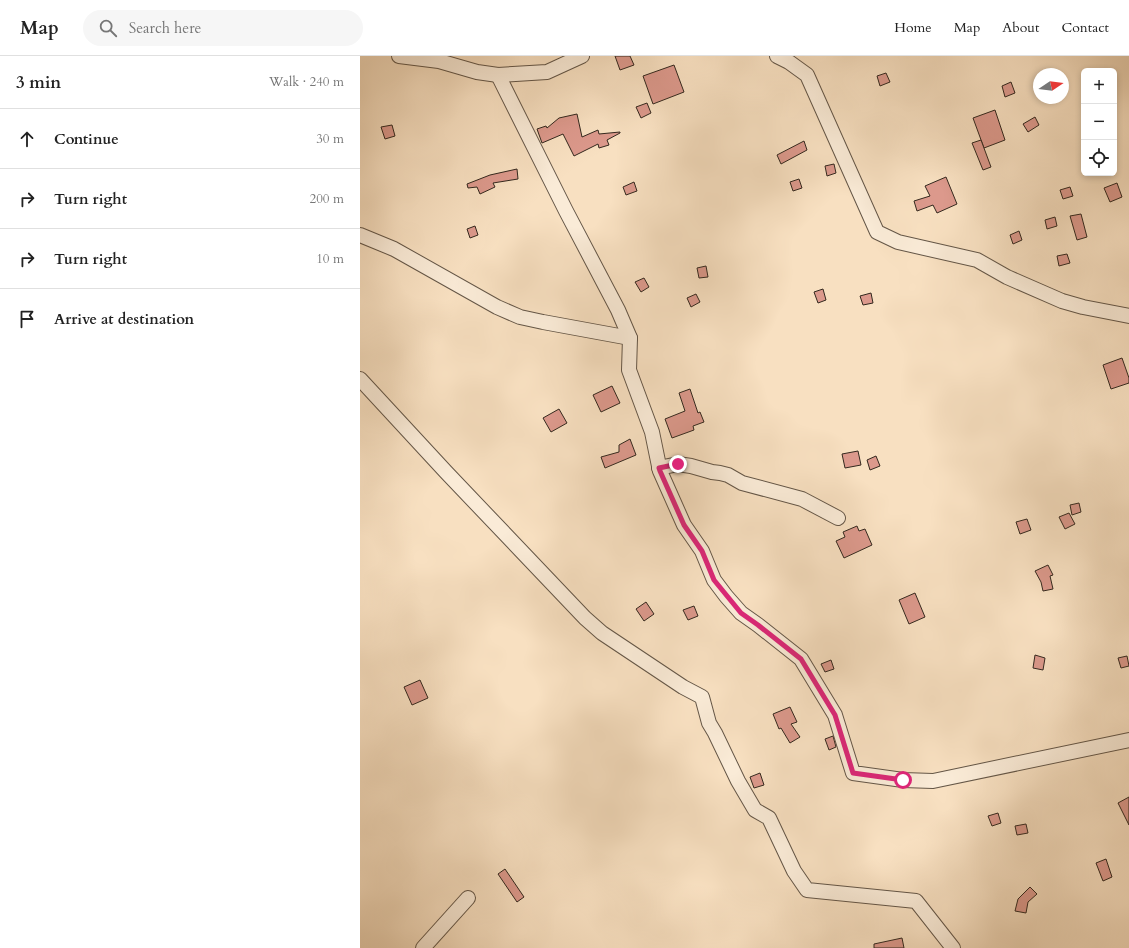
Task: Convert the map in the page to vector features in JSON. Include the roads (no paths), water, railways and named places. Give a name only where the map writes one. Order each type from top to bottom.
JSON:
[{"type":"street","points":[[399,56],[439,61],[478,72],[498,74],[547,72],[582,56]]},
{"type":"street","points":[[777,56],[789,62],[807,76],[877,232],[898,242],[977,260],[1007,277],[1062,301],[1083,307],[1129,316]]},
{"type":"street","points":[[498,74],[566,211],[618,310],[630,338],[629,370],[652,432],[659,468],[684,525],[702,551],[714,580],[741,613],[764,629],[801,659],[835,715],[853,773],[903,780],[933,781],[1129,740]]},
{"type":"street","points":[[360,235],[394,249],[497,307],[520,317],[630,338]]},
{"type":"street","points":[[360,379],[585,618],[602,633],[683,687],[702,697],[709,723],[738,781],[755,810],[769,818],[794,871],[807,890],[916,901],[953,948]]},
{"type":"street","points":[[659,468],[678,464],[728,475],[742,483],[802,498],[838,518]]},
{"type":"street","points":[[423,948],[468,898]]}]
